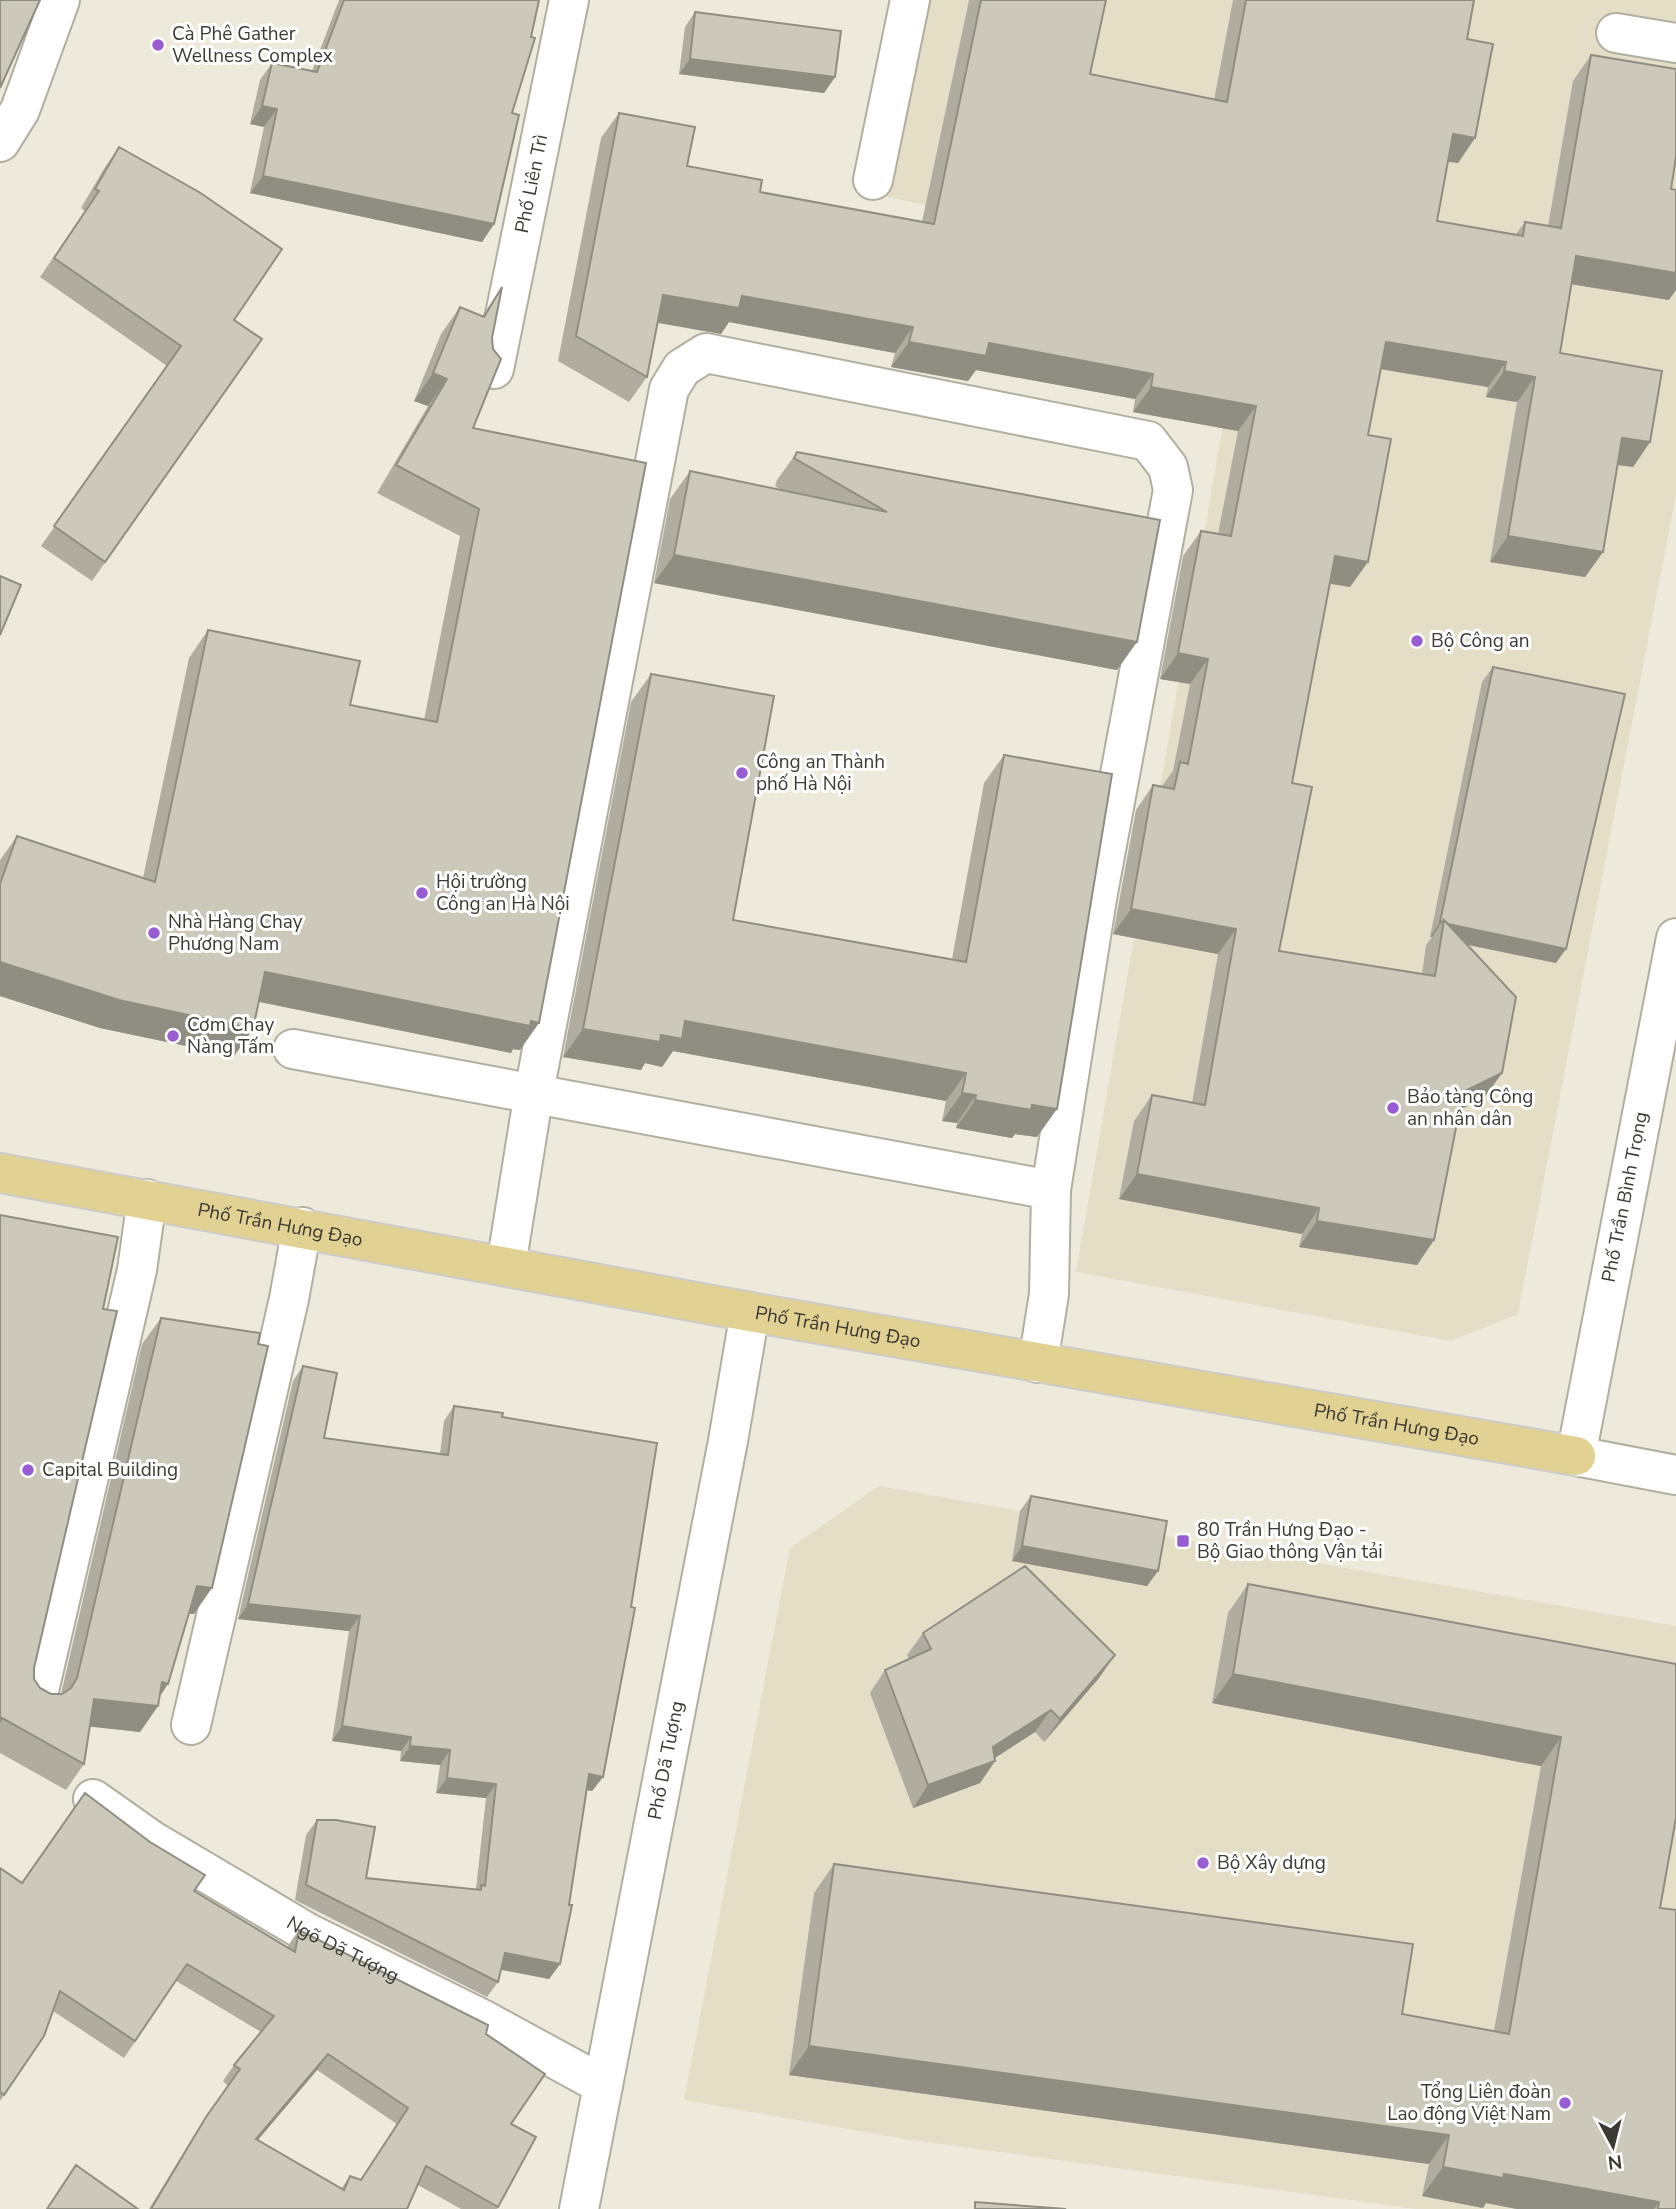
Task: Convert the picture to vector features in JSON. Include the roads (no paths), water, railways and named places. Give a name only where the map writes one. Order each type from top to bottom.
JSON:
[{"type":"main road","name":"Phố Trần Hưng Đạo","points":[[0,1172],[750,1312],[1576,1456]]},
{"type":"street","points":[[0,142],[20,110],[60,0]]},
{"type":"street","name":"Phố Liên Trì","points":[[495,369],[569,0]]},
{"type":"street","points":[[873,180],[910,0]]},
{"type":"street","points":[[1616,33],[1676,43]]},
{"type":"street","points":[[506,1266],[534,1092],[669,389],[682,368],[706,354],[1147,441],[1168,467],[1173,490],[1097,898],[1051,1190],[1049,1294],[1038,1363]]},
{"type":"street","name":"Phố Trần Bình Trọng","points":[[1576,1456],[1676,938]]},
{"type":"street","points":[[293,1049],[1051,1190]]},
{"type":"street","points":[[37,1699],[136,1270],[147,1199]]},
{"type":"street","points":[[191,1725],[289,1298],[302,1227]]},
{"type":"street","name":"Phố Dã Tượng","points":[[579,2209],[729,1441],[750,1312]]},
{"type":"street","name":"Phố Trần Hưng Đạo","points":[[1576,1456],[1676,1475]]},
{"type":"street","name":"Ngõ Dã Tượng","points":[[93,1799],[151,1840],[308,1934],[482,2019],[603,2085]]},
{"type":"place","name":"Cà Phê Gather Wellness Complex","points":[[158,45]]},
{"type":"place","name":"Bộ Công an","points":[[1417,641]]},
{"type":"place","name":"Công an Thành phố Hà Nội","points":[[742,773]]},
{"type":"place","name":"Hội trường Công an Hà Nội","points":[[422,893]]},
{"type":"place","name":"Nhà Hàng Chay Phương Nam","points":[[154,933]]},
{"type":"place","name":"Cơm Chay Nàng Tấm","points":[[173,1036]]},
{"type":"place","name":"Bảo tàng Công an nhân dân","points":[[1393,1108]]},
{"type":"place","name":"Capital Building","points":[[28,1470]]},
{"type":"place","name":"80 Trần Hưng Đạo - Bộ Giao thông Vận tải","points":[[1183,1541]]},
{"type":"place","name":"Bộ Xây dựng","points":[[1203,1863]]},
{"type":"place","name":"Tổng Liên đoàn Lao động Việt Nam","points":[[1565,2103]]}]
